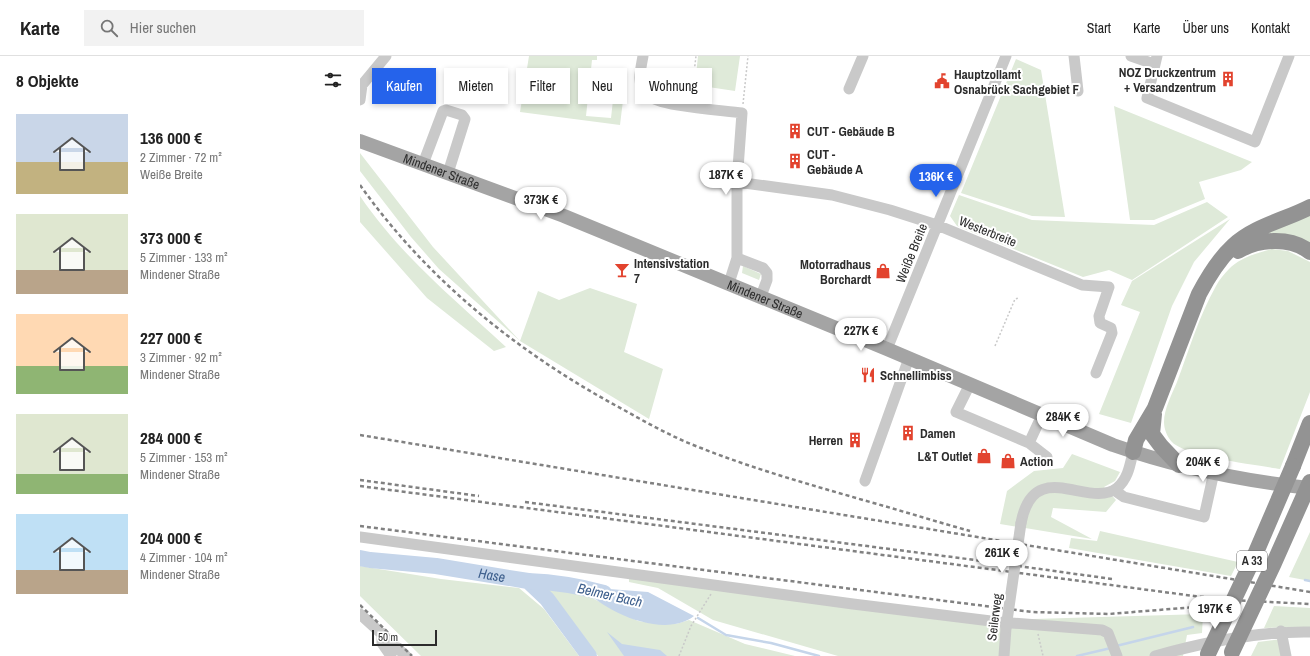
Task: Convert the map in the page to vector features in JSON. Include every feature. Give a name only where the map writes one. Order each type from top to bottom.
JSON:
[{"type":"highway","points":[[1133,452],[1136,440],[1155,408],[1199,294],[1209,276],[1233,246],[1249,235],[1310,207]]},
{"type":"highway","points":[[1221,261],[1240,249],[1258,243],[1272,241],[1289,242],[1310,252]]},
{"type":"highway","points":[[1133,452],[1152,434],[1155,408]]},
{"type":"highway","name":"A 33","points":[[1208,655],[1254,557],[1310,423]]},
{"type":"highway","points":[[1152,434],[1179,465]]},
{"type":"highway","name":"A 33","points":[[1231,654],[1310,482]]},
{"type":"main road","name":"Mindener Straße","points":[[360,141],[564,216],[761,296],[1133,452],[1179,465],[1310,488]]},
{"type":"street","points":[[360,100],[361,85],[386,56]]},
{"type":"street","points":[[642,56],[640,80],[645,94],[659,102],[742,112],[737,182],[737,258],[729,283]]},
{"type":"street","points":[[849,89],[863,56]]},
{"type":"street","name":"Weiße Breite","points":[[887,349],[1006,56]]},
{"type":"street","points":[[1074,56],[1078,91]]},
{"type":"street","points":[[1131,56],[1156,60],[1147,98],[1255,142],[1289,56]]},
{"type":"street","points":[[423,164],[443,111],[446,110],[462,115],[464,119],[448,173]]},
{"type":"street","name":"Westerbreite","points":[[737,182],[832,195],[937,225],[1082,285],[1109,287],[1099,316],[1100,323],[1111,328],[1112,333],[1096,373]]},
{"type":"street","points":[[737,258],[763,268],[767,273],[767,280],[761,296]]},
{"type":"street","points":[[865,480],[909,358]]},
{"type":"street","points":[[970,384],[956,412],[1029,443],[1047,457]]},
{"type":"street","points":[[1029,443],[1042,415]]},
{"type":"street","points":[[1133,452],[1126,478],[1114,490],[1124,497],[1204,517],[1214,472]]},
{"type":"street","name":"Seilerweg","points":[[1004,656],[1006,628],[1021,523],[1023,512],[1028,501],[1038,493],[1051,488],[1066,488],[1089,494],[1104,494],[1114,490]]},
{"type":"street","points":[[360,536],[853,604],[1102,630],[1108,633],[1115,649]]},
{"type":"street","points":[[360,614],[406,656]]},
{"type":"street","points":[[1155,656],[1212,642],[1281,631],[1310,632]]},
{"type":"street","points":[[1281,631],[1286,656]]},
{"type":"street","points":[[382,633],[382,644],[391,656]]},
{"type":"path","points":[[690,106],[696,56]]},
{"type":"path","points":[[742,112],[747,56]]},
{"type":"path","points":[[995,346],[1015,299],[1019,298]]},
{"type":"path","points":[[679,656],[691,626],[703,610],[716,585]]},
{"type":"path","points":[[1036,624],[1043,656]]},
{"type":"green space","points":[[529,56],[597,56],[597,60],[592,60],[591,68],[578,68],[578,104],[587,104],[586,116],[611,118],[613,104],[623,104],[620,125],[520,112],[521,104],[570,104],[570,68],[527,68]]},
{"type":"green space","points":[[698,56],[740,56],[735,91],[712,88],[712,68],[697,68]]},
{"type":"green space","points":[[1016,59],[1041,70],[1065,217],[1032,216],[961,193]]},
{"type":"green space","points":[[1114,106],[1252,162],[1241,170],[1199,182],[1205,199],[1154,220],[1130,220]]},
{"type":"green space","points":[[360,153],[433,247],[520,341],[439,269],[411,237],[360,171]]},
{"type":"green space","points":[[959,195],[1032,220],[1154,225],[1207,202],[1228,217],[1132,280],[1109,270],[1083,277],[957,226],[950,216]]},
{"type":"green space","points":[[360,196],[393,238],[428,276],[506,347],[494,351],[427,298],[360,222]]},
{"type":"green space","points":[[1310,212],[1310,247],[1251,238]]},
{"type":"green space","points":[[1230,219],[1194,262],[1172,306],[1131,423],[1099,414],[1140,312],[1121,305],[1132,281]]},
{"type":"green space","points":[[1272,249],[1288,251],[1310,262],[1310,392],[1280,469],[1222,460],[1190,452],[1171,441],[1166,432],[1164,422],[1167,407],[1204,309],[1223,275],[1244,258]]},
{"type":"green space","points":[[743,266],[761,274],[759,280],[742,273]]},
{"type":"green space","points":[[590,288],[637,304],[624,352],[663,369],[649,419],[520,341],[538,291],[559,300]]},
{"type":"green space","points":[[1072,454],[1120,472],[1115,481],[1104,487],[1116,500],[1106,512],[1053,508],[1051,517],[1092,539],[1000,524],[1007,491],[1034,471],[1063,468]]},
{"type":"green space","points":[[1100,531],[1238,562],[1231,576],[1069,548],[1071,538],[1097,541]]},
{"type":"green space","points":[[1310,532],[1310,581],[1289,577]]},
{"type":"green space","points":[[360,566],[441,579],[519,588],[544,609],[579,656],[421,656],[360,596]]},
{"type":"green space","points":[[629,577],[999,620],[1203,614],[1202,633],[1187,635],[1183,656],[838,656],[713,620],[658,588],[629,582]]},
{"type":"green space","points":[[545,586],[587,592],[592,598],[638,621],[660,624],[676,624],[689,620],[745,644],[795,656],[598,656]]},
{"type":"green space","points":[[1274,606],[1310,608],[1310,627],[1264,628]]},
{"type":"green space","points":[[1282,639],[1285,656],[1251,656],[1258,642]]},
{"type":"water","points":[[583,587],[648,592],[694,616],[682,622],[667,625],[652,624],[636,620],[605,606]]},
{"type":"water","points":[[607,632],[622,644],[660,650],[667,656],[624,656]]},
{"type":"waterway","name":"Hase","points":[[360,558],[436,566],[528,581],[547,599],[589,656]]},
{"type":"waterway","name":"Belmer Bach","points":[[1305,580],[1310,581]]},
{"type":"waterway","name":"Belmer Bach","points":[[528,581],[547,582],[585,588],[604,593]]},
{"type":"waterway","name":"Belmer Bach","points":[[698,618],[726,635],[771,643],[819,656]]},
{"type":"waterway","name":"Belmer Bach","points":[[1116,646],[1193,627]]},
{"type":"waterway","name":"Belmer Bach","points":[[1077,656],[1111,648]]},
{"type":"railway","points":[[360,185],[415,253],[446,284],[479,313],[513,340],[549,365],[633,415],[691,444],[721,456],[802,482],[970,531]]},
{"type":"railway","points":[[360,435],[1310,592]]},
{"type":"railway","points":[[360,480],[479,496]]},
{"type":"railway","points":[[360,486],[1194,596],[1230,600],[1310,604]]},
{"type":"railway","points":[[525,502],[1112,579]]},
{"type":"railway","points":[[360,526],[1032,612],[1109,614],[1232,604]]},
{"type":"railway","points":[[360,605],[412,656]]},
{"type":"place","name":"NOZ Druckzentrum + Versandzentrum","points":[[1228,79]]},
{"type":"place","name":"Hauptzollamt Osnabrück Sachgebiet F","points":[[942,81]]},
{"type":"place","name":"CUT - Gebäude B","points":[[795,131]]},
{"type":"place","name":"CUT - Gebäude A","points":[[795,161]]},
{"type":"place","name":"Intensivstation 7","points":[[622,270]]},
{"type":"place","name":"Motorradhaus Borchardt","points":[[883,271]]},
{"type":"place","name":"Schnellimbiss","points":[[868,375]]},
{"type":"place","name":"Damen","points":[[908,433]]},
{"type":"place","name":"Herren","points":[[855,440]]},
{"type":"place","name":"L&T Outlet","points":[[984,456]]},
{"type":"place","name":"Action","points":[[1008,461]]}]
